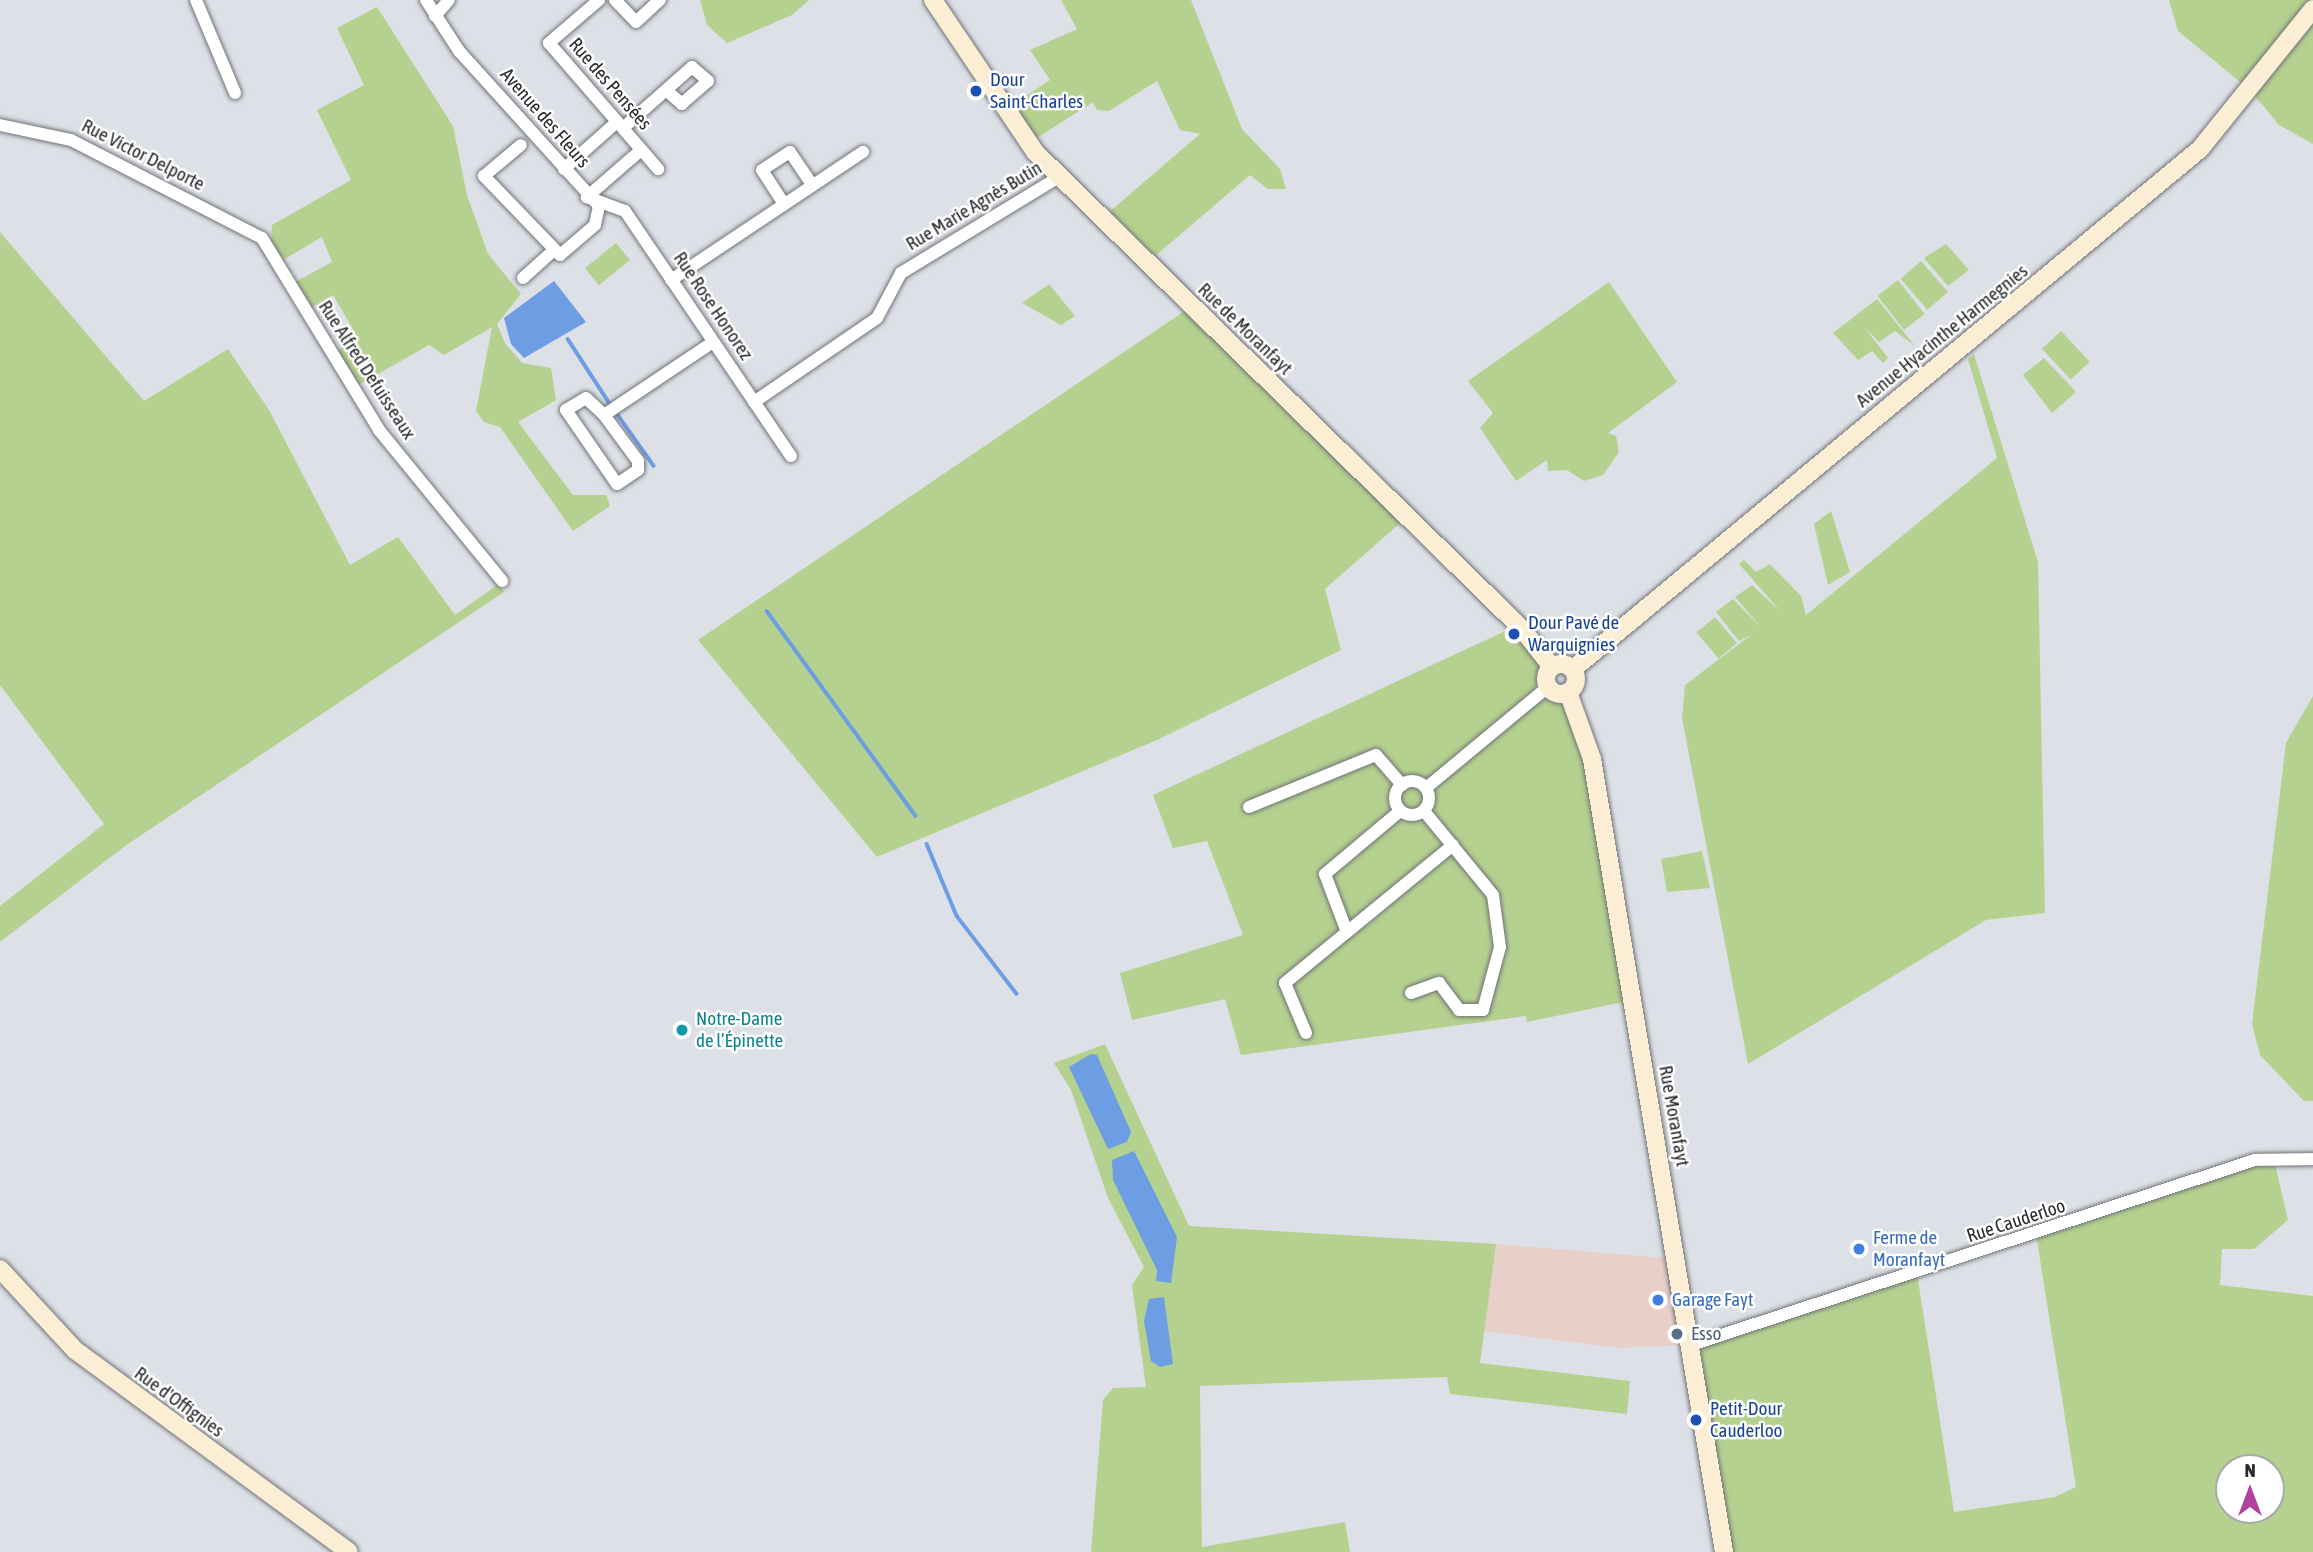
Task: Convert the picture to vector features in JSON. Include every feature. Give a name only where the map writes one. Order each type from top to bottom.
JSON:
[{"type":"main road","name":"Rue de Moranfayt","points":[[933,0],[1003,111],[1059,177],[1518,625],[1552,667]]},
{"type":"main road","name":"Avenue Hyacinthe Harmegnies","points":[[1573,669],[2200,149],[2313,9]]},
{"type":"main road","points":[[1552,667],[1573,669],[1576,682],[1568,692],[1549,686],[1552,667]]},
{"type":"main road","name":"Rue Moranfayt","points":[[1568,692],[1592,759],[1724,1552]]},
{"type":"main road","name":"Rue d'Offignies","points":[[0,1269],[75,1350],[349,1552]]},
{"type":"street","points":[[196,0],[235,93]]},
{"type":"street","name":"Rue des Pensées","points":[[599,0],[549,43],[658,169]]},
{"type":"street","points":[[622,2],[636,22],[660,0]]},
{"type":"street","points":[[431,8],[448,1]]},
{"type":"street","name":"Avenue des Fleurs","points":[[431,8],[587,197],[599,206],[600,218],[557,252]]},
{"type":"street","points":[[564,169],[667,90]]},
{"type":"street","name":"Rue Victor Delporte","points":[[0,125],[71,140],[262,238]]},
{"type":"street","points":[[521,145],[484,176],[557,252],[523,278]]},
{"type":"street","points":[[587,197],[642,150]]},
{"type":"street","points":[[784,204],[762,170],[790,152],[812,185]]},
{"type":"street","points":[[671,280],[863,152]]},
{"type":"street","name":"Rue Marie Agnès Butin","points":[[754,402],[877,318],[901,273],[1059,177]]},
{"type":"street","name":"Rue Rose Honorez","points":[[587,197],[625,211],[791,456]]},
{"type":"street","name":"Rue Alfred Defuisseaux","points":[[262,238],[379,430],[502,582]]},
{"type":"street","points":[[604,415],[713,342]]},
{"type":"street","points":[[586,398],[604,415],[638,461],[638,470],[617,484],[566,410],[586,398]]},
{"type":"street","points":[[1423,811],[1426,788],[1549,686]]},
{"type":"street","points":[[1249,807],[1376,755],[1402,785],[1426,788]]},
{"type":"street","points":[[1401,811],[1395,797],[1402,785]]},
{"type":"street","points":[[1347,932],[1325,874],[1401,811],[1423,811],[1493,895],[1500,947],[1489,1000],[1471,1014],[1459,1010],[1439,983],[1411,993]]},
{"type":"street","points":[[1306,1033],[1285,983],[1453,845]]},
{"type":"street","name":"Rue Cauderloo","points":[[1691,1345],[2255,1160],[2313,1158]]},
{"type":"shaded area","points":[[1496,1244],[1678,1259],[1691,1345],[1619,1348],[1484,1331]]},
{"type":"green space","points":[[700,0],[809,0],[792,15],[727,43],[707,25]]},
{"type":"green space","points":[[1061,0],[1191,0],[1242,129],[1280,169],[1286,189],[1268,189],[1250,175],[1147,263],[1101,219],[1200,134],[1180,130],[1157,81],[1109,111],[1097,110],[1093,102],[1029,143],[1003,111],[1050,80],[1030,50],[1077,29]]},
{"type":"green space","points":[[2169,0],[2313,0],[2313,144],[2279,125],[2250,90],[2178,31]]},
{"type":"green space","points":[[377,7],[453,126],[467,195],[488,254],[521,294],[497,324],[505,343],[522,363],[551,368],[556,400],[518,422],[573,495],[606,495],[610,506],[573,531],[500,427],[484,422],[476,411],[492,327],[444,355],[429,345],[353,388],[332,354],[358,338],[333,295],[306,311],[290,285],[332,262],[322,237],[283,260],[271,241],[272,225],[351,180],[317,110],[364,85],[337,28]]},
{"type":"green space","points":[[0,232],[144,401],[228,349],[269,410],[350,565],[398,537],[455,615],[500,583],[504,592],[125,846],[0,942],[0,906],[104,824],[0,685]]},
{"type":"green space","points":[[616,243],[630,260],[599,285],[585,268]]},
{"type":"green space","points":[[1946,244],[1969,270],[1948,286],[1924,258]]},
{"type":"green space","points":[[1921,261],[1948,292],[1928,310],[1901,279]]},
{"type":"green space","points":[[1898,280],[1924,314],[1904,330],[1878,296]]},
{"type":"green space","points":[[1609,282],[1677,382],[1608,433],[1616,436],[1619,452],[1603,475],[1584,481],[1567,470],[1548,471],[1547,460],[1516,481],[1480,428],[1493,413],[1468,381]]},
{"type":"green space","points":[[1049,284],[1075,316],[1061,325],[1022,303]]},
{"type":"green space","points":[[1877,299],[1915,346],[1895,331],[1879,342],[1865,328],[1888,358],[1883,363],[1872,351],[1858,360],[1833,333]]},
{"type":"green space","points":[[1186,310],[1407,517],[1325,589],[1341,650],[1157,740],[877,857],[698,640]]},
{"type":"green space","points":[[2061,331],[2090,362],[2071,379],[2042,349]]},
{"type":"green space","points":[[1974,354],[2038,562],[2045,913],[1986,920],[1748,1064],[1682,718],[1685,685],[1751,635],[1739,641],[1716,612],[1733,599],[1761,627],[1735,597],[1752,585],[1781,612],[1739,564],[1744,560],[1756,572],[1770,564],[1801,596],[1806,615],[1997,458],[1968,359]]},
{"type":"green space","points":[[2044,358],[2076,392],[2052,413],[2023,375]]},
{"type":"green space","points":[[1831,511],[1850,572],[1828,585],[1814,524]]},
{"type":"green space","points":[[1715,617],[1737,643],[1718,658],[1697,632]]},
{"type":"green space","points":[[1518,625],[1547,667],[1534,689],[1541,699],[1565,699],[1576,713],[1633,1000],[1527,1022],[1526,1016],[1241,1055],[1225,999],[1132,1020],[1120,973],[1243,935],[1207,841],[1173,848],[1153,795]]},
{"type":"green space","points":[[2313,696],[2313,1101],[2304,1101],[2260,1055],[2252,1024],[2286,743]]},
{"type":"green space","points":[[1702,851],[1710,888],[1667,892],[1661,859]]},
{"type":"green space","points":[[1105,1044],[1189,1226],[1496,1244],[1480,1363],[1630,1381],[1627,1414],[1450,1394],[1447,1377],[1200,1386],[1202,1547],[1345,1522],[1350,1552],[1091,1552],[1103,1400],[1113,1388],[1146,1387],[1132,1285],[1144,1267],[1108,1198],[1071,1090],[1054,1063]]},
{"type":"green space","points":[[2255,1160],[2275,1164],[2288,1220],[2254,1249],[2222,1249],[2220,1285],[2313,1296],[2313,1552],[1724,1552],[1691,1345],[1917,1273],[1954,1512],[2055,1497],[2076,1487],[2036,1234]]},
{"type":"water","points":[[554,281],[586,322],[524,358],[511,344],[504,318]]},
{"type":"water","points":[[1091,1054],[1097,1055],[1131,1132],[1127,1142],[1108,1149],[1069,1067]]},
{"type":"water","points":[[1134,1151],[1177,1237],[1171,1283],[1156,1281],[1157,1270],[1113,1180],[1112,1160]]},
{"type":"water","points":[[1164,1297],[1173,1364],[1160,1367],[1151,1361],[1144,1321],[1149,1299]]},
{"type":"waterway","points":[[568,339],[610,404]]},
{"type":"waterway","points":[[618,415],[654,466]]},
{"type":"waterway","points":[[767,611],[916,816]]},
{"type":"waterway","points":[[927,844],[957,916],[1017,994]]},
{"type":"place","name":"Dour Saint-Charles","points":[[976,91]]},
{"type":"place","name":"Dour Pavé de Warquignies","points":[[1514,634]]},
{"type":"place","name":"Notre-Dame de l’Épinette","points":[[682,1030]]},
{"type":"place","name":"Ferme de Moranfayt","points":[[1859,1249]]},
{"type":"place","name":"Garage Fayt","points":[[1658,1300]]},
{"type":"place","name":"Esso","points":[[1677,1334]]},
{"type":"place","name":"Petit-Dour Cauderloo","points":[[1696,1420]]}]
